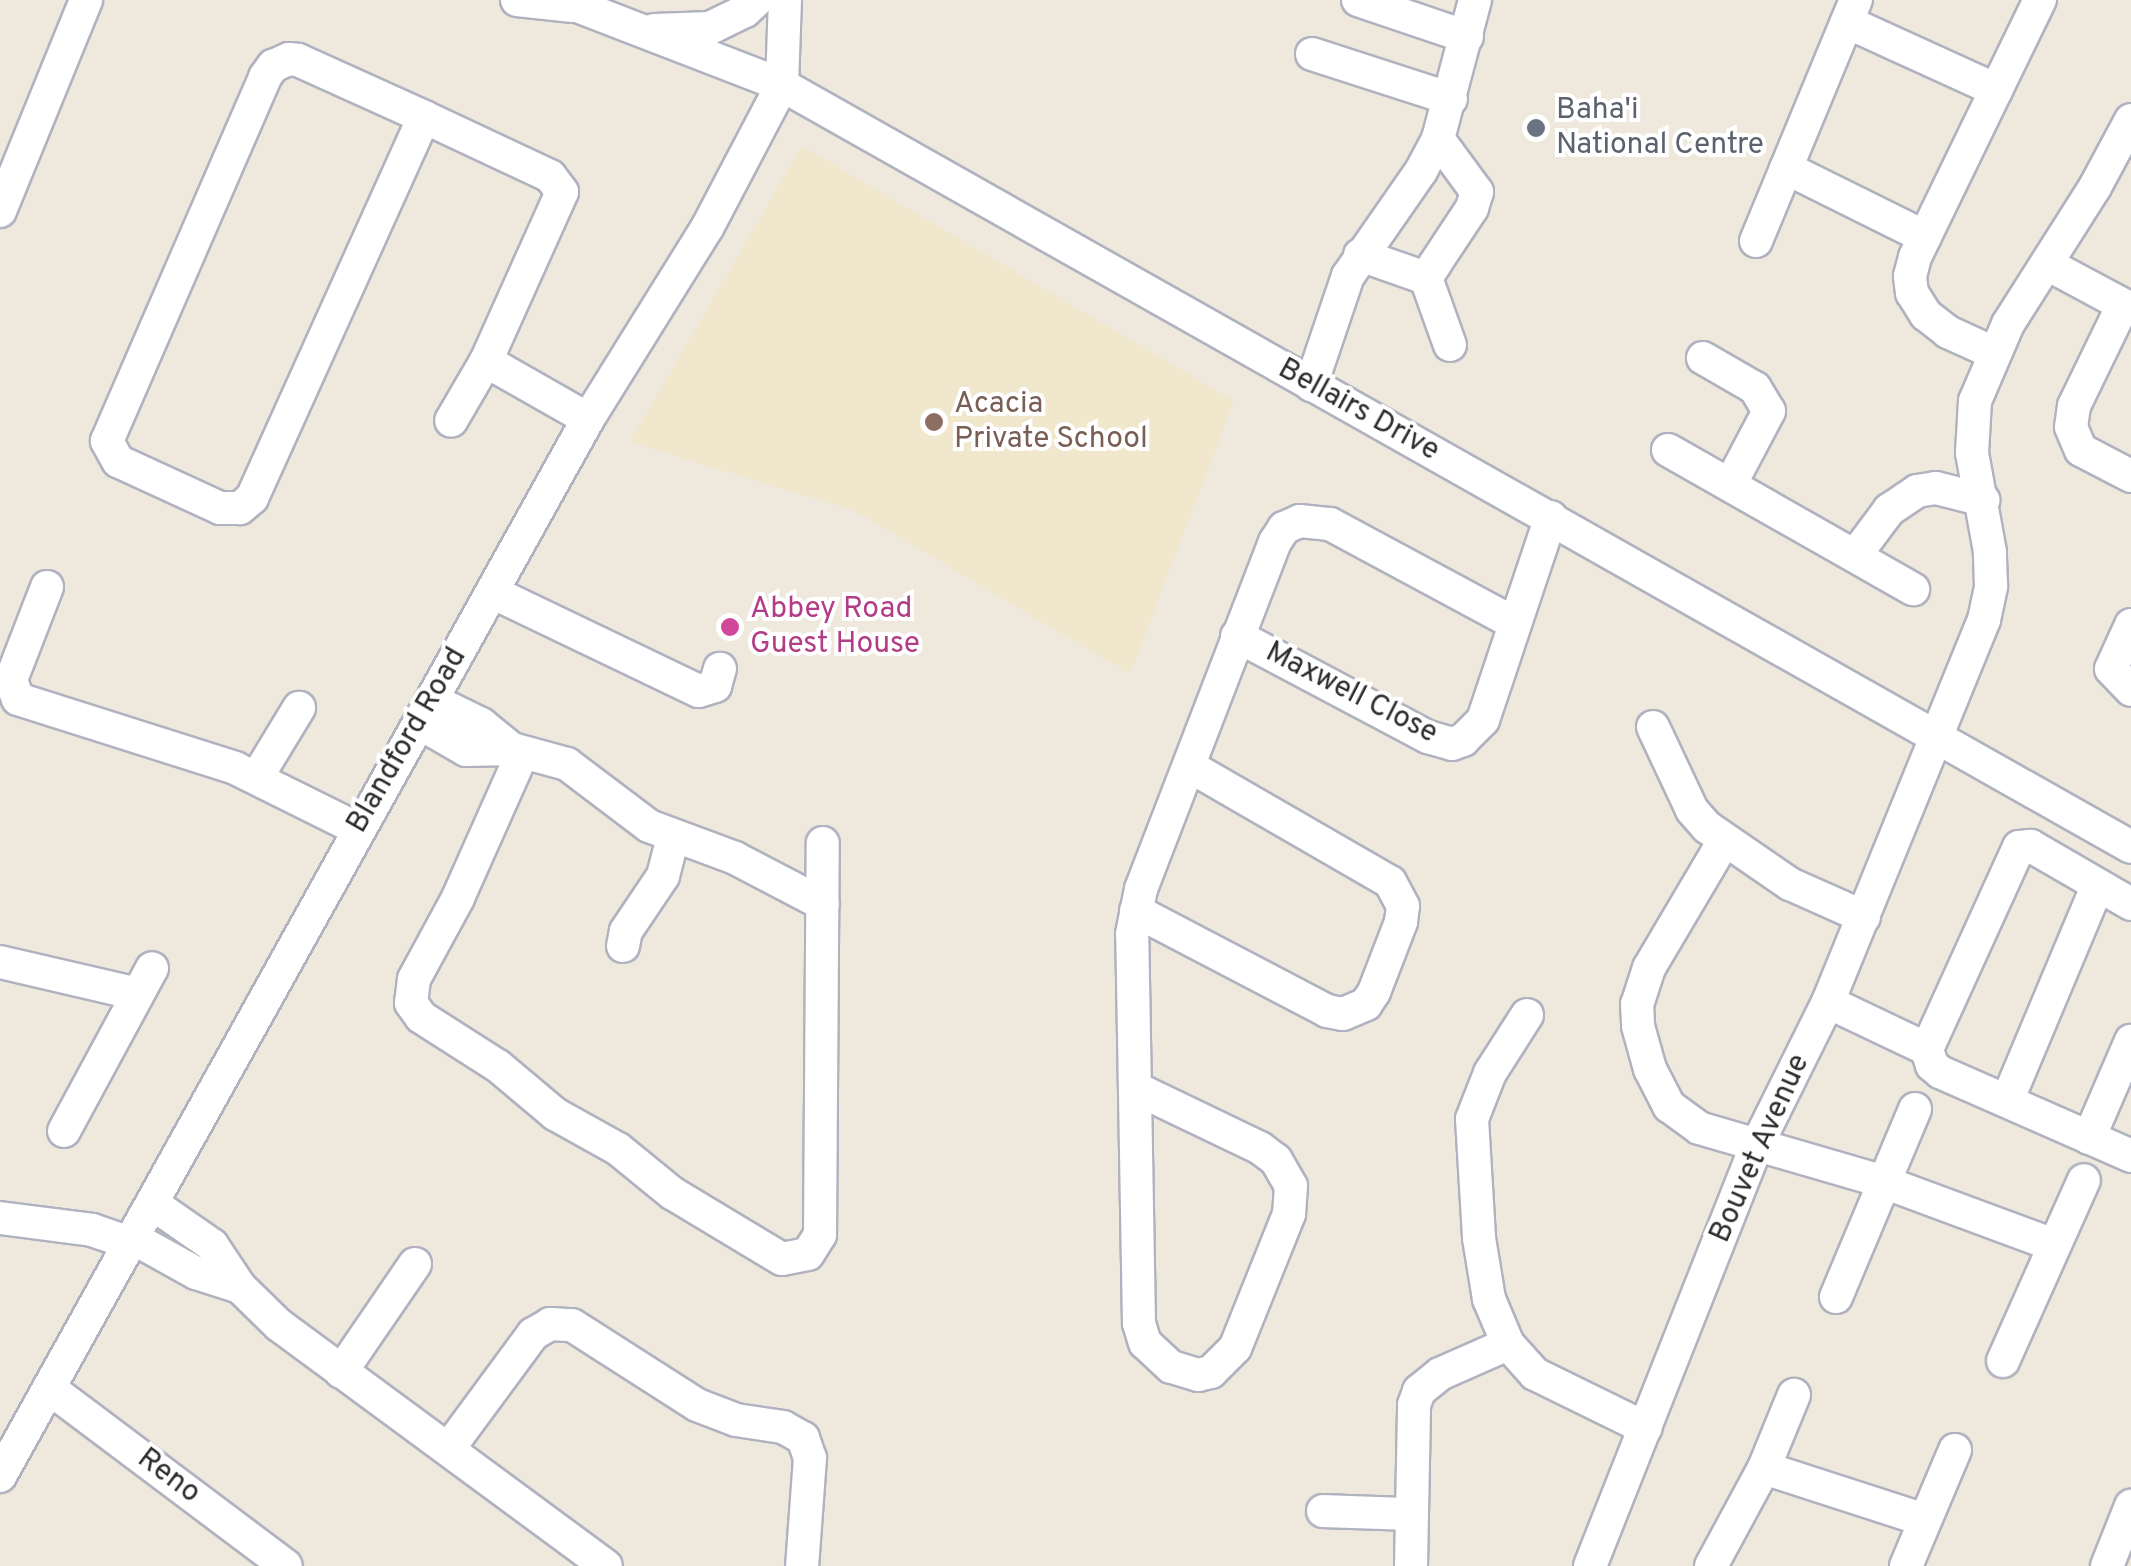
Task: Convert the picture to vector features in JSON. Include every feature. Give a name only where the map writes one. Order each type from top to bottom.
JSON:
[{"type":"street","points":[[0,211],[86,0]]},
{"type":"street","name":"Bellairs Drive","points":[[517,0],[566,3],[782,86],[2131,847]]},
{"type":"street","points":[[629,29],[693,32],[745,12],[757,0]]},
{"type":"street","name":"Blandford Road","points":[[0,1476],[588,419],[707,228],[782,86],[785,0]]},
{"type":"street","points":[[1358,0],[1467,37]]},
{"type":"street","points":[[1312,385],[1348,276],[1421,172],[1438,139],[1475,0]]},
{"type":"street","points":[[1994,353],[1948,332],[1926,314],[1912,294],[1910,276],[1924,236],[2040,0]]},
{"type":"street","points":[[1756,241],[1851,11],[1996,90]]},
{"type":"street","points":[[1312,54],[1451,99]]},
{"type":"street","points":[[424,118],[252,498],[240,508],[220,508],[113,456],[108,431],[273,66],[298,60],[424,118],[550,176],[562,192],[486,361],[451,421]]},
{"type":"street","name":"Bouvet Avenue","points":[[1590,1566],[1756,1145],[1828,1002],[1987,603],[1990,552],[1970,428],[1994,353],[2128,132]]},
{"type":"street","points":[[1426,278],[1472,208],[1477,192],[1438,139]]},
{"type":"street","points":[[1786,168],[1924,236]]},
{"type":"street","points":[[1360,255],[1426,278]]},
{"type":"street","points":[[2047,264],[2127,307],[2074,406],[2071,427],[2081,450],[2131,476]]},
{"type":"street","points":[[1426,278],[1450,346]]},
{"type":"street","points":[[1703,358],[1755,388],[1768,410],[1732,483]]},
{"type":"street","points":[[486,361],[588,419]]},
{"type":"street","points":[[1668,450],[1857,553],[1913,588]]},
{"type":"street","points":[[1857,553],[1889,510],[1918,491],[1936,488],[1983,500]]},
{"type":"street","name":"Maxwell Close","points":[[1237,636],[1428,738],[1452,744],[1464,740],[1483,720],[1551,517]]},
{"type":"street","points":[[1135,1088],[1260,1148],[1276,1160],[1291,1186],[1289,1214],[1235,1348],[1212,1372],[1198,1375],[1171,1367],[1145,1343],[1139,1323],[1131,958],[1136,911],[1274,542],[1284,528],[1315,519],[1514,623]]},
{"type":"street","points":[[48,586],[12,680],[18,699],[256,777],[358,830]]},
{"type":"street","points":[[492,592],[699,691],[715,686],[720,669]]},
{"type":"street","points":[[2131,625],[2111,669],[2131,690]]},
{"type":"street","points":[[256,777],[299,708]]},
{"type":"street","points":[[425,711],[466,750],[517,752],[566,764],[650,826],[736,858],[823,904]]},
{"type":"street","points":[[1653,727],[1692,810],[1724,841],[1790,884],[1864,917]]},
{"type":"street","points":[[517,752],[458,898],[414,979],[411,1002],[422,1017],[498,1066],[555,1114],[618,1149],[672,1192],[782,1259],[808,1254],[820,1235],[823,843]]},
{"type":"street","points":[[1136,911],[1328,1011],[1343,1014],[1366,1004],[1374,992],[1402,922],[1403,906],[1390,882],[1188,766]]},
{"type":"street","points":[[623,946],[626,931],[663,876],[672,837]]},
{"type":"street","points":[[1724,841],[1649,968],[1637,1004],[1638,1026],[1650,1069],[1669,1106],[1698,1128],[1882,1181],[2054,1244]]},
{"type":"street","points":[[1927,1050],[2016,850],[2031,846],[2131,904]]},
{"type":"street","points":[[2007,1101],[2098,885]]},
{"type":"street","points":[[0,962],[145,981],[64,1131]]},
{"type":"street","points":[[1828,1002],[1927,1050],[1940,1072],[2131,1156]]},
{"type":"street","points":[[1527,1015],[1490,1073],[1470,1132],[1483,1270],[1508,1344],[1522,1362],[1550,1384],[1645,1428]]},
{"type":"street","points":[[2090,1138],[2131,1040]]},
{"type":"street","points":[[1836,1296],[1915,1109]]},
{"type":"street","points":[[2003,1361],[2084,1180]]},
{"type":"street","points":[[153,1204],[212,1245],[240,1287],[279,1325],[606,1566]]},
{"type":"street","points":[[0,1218],[92,1230],[131,1241],[196,1272],[240,1287]]},
{"type":"street","points":[[341,1372],[415,1264]]},
{"type":"street","points":[[449,1448],[533,1334],[550,1324],[572,1325],[698,1405],[736,1420],[783,1427],[803,1438],[810,1458],[802,1566]]},
{"type":"street","points":[[1410,1566],[1414,1405],[1419,1391],[1440,1374],[1508,1344]]},
{"type":"street","name":"Reno","points":[[49,1388],[286,1566]]},
{"type":"street","points":[[1710,1566],[1764,1468],[1794,1395]]},
{"type":"street","points":[[1906,1566],[1955,1450]]},
{"type":"street","points":[[1764,1468],[1926,1520]]},
{"type":"street","points":[[1324,1511],[1412,1514]]},
{"type":"street","points":[[2106,1566],[2127,1525]]},
{"type":"shaded area","name":"Acacia Private School","points":[[802,146],[1234,401],[1130,674],[855,511],[630,442]]},
{"type":"place","name":"Baha'i National Centre","points":[[1536,128]]},
{"type":"place","name":"Acacia Private School","points":[[934,422]]},
{"type":"place","name":"Abbey Road Guest House","points":[[730,627]]}]
